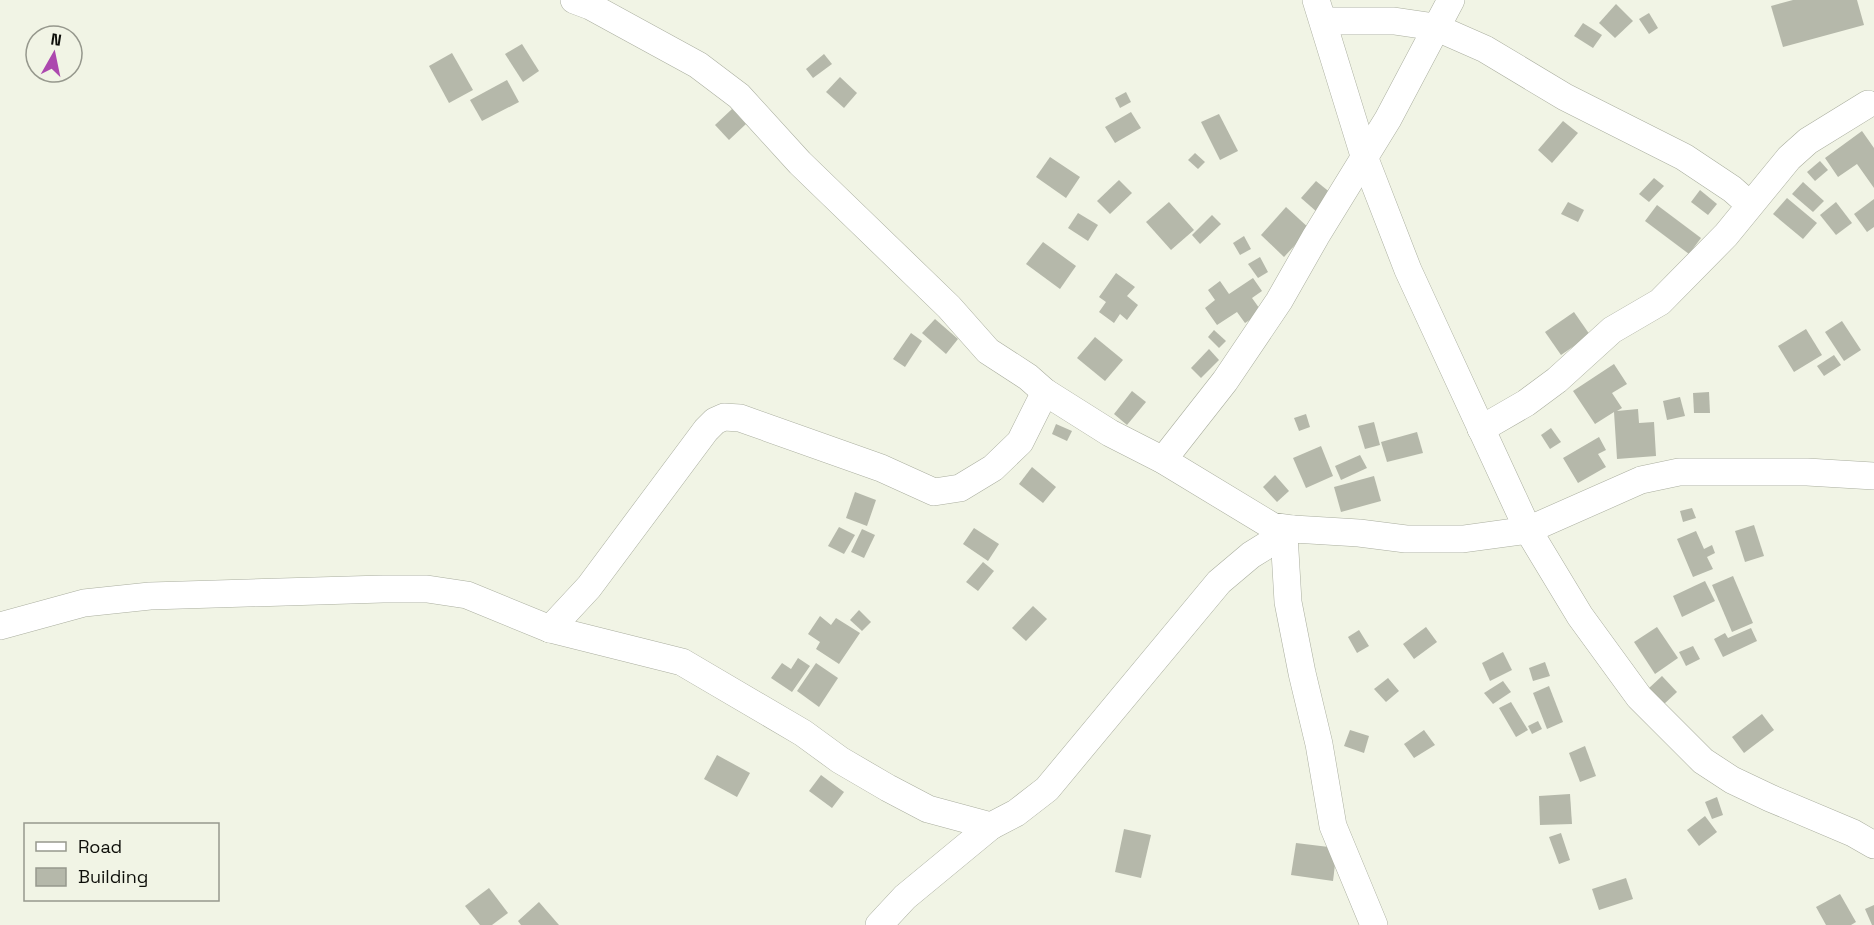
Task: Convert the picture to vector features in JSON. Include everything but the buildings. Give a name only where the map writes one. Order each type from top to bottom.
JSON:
[{"type":"street","points":[[574,0],[590,6],[698,65],[739,96],[800,162],[949,307],[988,351],[1045,392],[1110,433],[1163,460],[1272,526],[1288,532],[1359,533],[1406,539],[1463,539],[1527,530],[1641,480],[1679,472],[1806,471],[1874,476]]},
{"type":"street","points":[[1163,460],[1244,354],[1285,291],[1388,119],[1451,0]]},
{"type":"street","points":[[1749,204],[1732,189],[1684,157],[1565,96],[1485,49],[1435,27],[1320,10],[1365,159],[1408,270],[1527,530],[1581,616],[1631,688],[1703,761],[1732,780],[1853,833],[1874,845]]},
{"type":"street","points":[[1481,429],[1526,403],[1557,380],[1612,330],[1660,302],[1726,235],[1749,204],[1789,158],[1808,141],[1868,104]]},
{"type":"street","points":[[550,629],[589,587],[693,446],[715,421],[724,417],[740,418],[880,468],[934,492],[960,488],[993,468],[1020,442],[1045,392]]},
{"type":"street","points":[[879,925],[905,897],[992,826],[1016,813],[1047,789],[1219,582],[1251,555],[1288,532]]},
{"type":"street","points":[[1288,532],[1288,602],[1319,744],[1333,826],[1374,925]]},
{"type":"street","points":[[0,626],[84,603],[150,596],[383,589],[427,589],[467,595],[550,629],[682,662],[802,733],[840,760],[888,788],[928,809],[992,826]]}]
